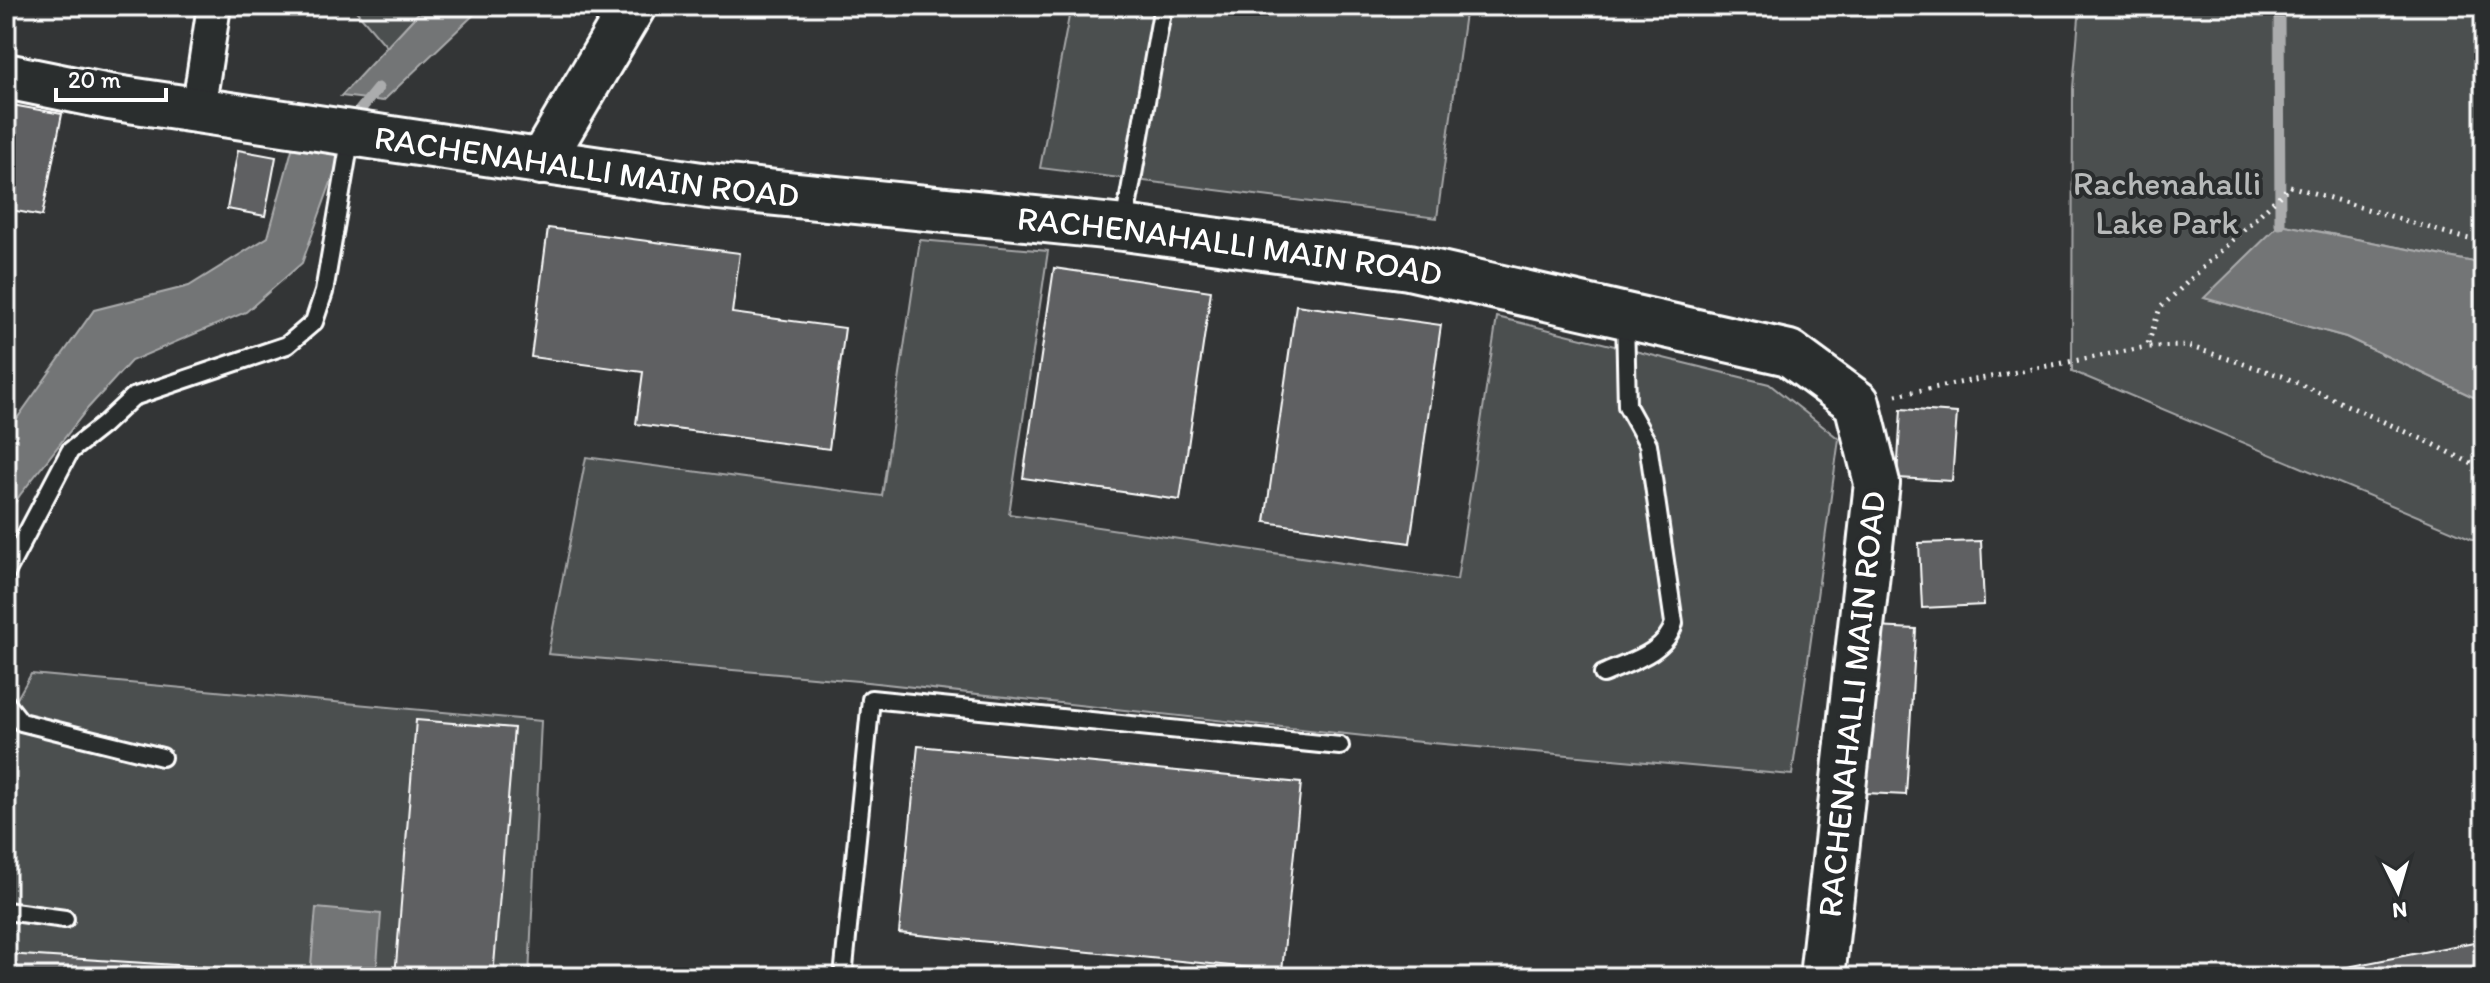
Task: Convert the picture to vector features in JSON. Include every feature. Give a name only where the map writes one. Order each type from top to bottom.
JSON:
[{"type":"street","points":[[198,111],[214,6]]},
{"type":"street","points":[[541,162],[633,6]]},
{"type":"street","name":"RACHENAHALLI MAIN ROAD","points":[[6,76],[198,111],[708,186],[1124,228],[1409,267],[1789,353],[1857,403],[1877,483],[1822,977]]},
{"type":"lane","points":[[1124,228],[1163,6]]},
{"type":"lane","points":[[6,573],[70,451],[133,397],[287,345],[314,322],[324,292],[343,180],[367,136]]},
{"type":"lane","points":[[1603,674],[1659,647],[1671,636],[1674,623],[1648,444],[1627,406],[1625,316]]},
{"type":"lane","points":[[843,977],[871,699],[1340,746]]},
{"type":"lane","points":[[6,703],[21,722],[162,757]]},
{"type":"lane","points":[[6,911],[65,919]]},
{"type":"path","points":[[2147,347],[2160,308],[2290,186],[2484,242]]},
{"type":"path","points":[[1857,403],[2147,347],[2188,346],[2282,376],[2484,470]]},
{"type":"green space","points":[[352,6],[425,6],[387,47]]},
{"type":"green space","points":[[1071,6],[1466,6],[1437,218],[1040,168]]},
{"type":"green space","name":"Rachenahalli Lake Park","points":[[2080,6],[2484,6],[2484,264],[2280,224],[2205,298],[2346,337],[2484,402],[2484,544],[2072,371],[2073,88]]},
{"type":"green space","points":[[920,240],[1048,251],[1009,514],[1457,580],[1497,317],[1769,384],[1839,439],[1792,775],[1410,741],[858,681],[548,654],[586,457],[882,496]]},
{"type":"green space","points":[[31,674],[541,721],[529,977],[6,977],[6,718]]},
{"type":"shaded area","points":[[425,6],[483,6],[383,101],[341,96]]},
{"type":"shaded area","points":[[294,142],[343,149],[302,263],[246,312],[131,361],[88,408],[6,517],[6,434],[94,310],[189,286],[268,237]]},
{"type":"shaded area","points":[[2280,224],[2484,264],[2484,402],[2346,337],[2204,298]]},
{"type":"shaded area","points":[[316,908],[381,914],[376,977],[310,977]]},
{"type":"building","points":[[12,105],[62,114],[42,216],[6,209],[6,139]]},
{"type":"building","points":[[238,150],[276,157],[265,216],[227,209]]},
{"type":"building","points":[[548,228],[740,253],[732,313],[845,328],[829,449],[636,424],[643,372],[531,357]]},
{"type":"building","points":[[1054,268],[1211,291],[1180,500],[1023,478]]},
{"type":"building","points":[[1296,305],[1441,325],[1410,543],[1265,522]]},
{"type":"building","points":[[1901,409],[1957,413],[1952,481],[1897,478]]},
{"type":"building","points":[[1981,541],[1984,605],[1922,608],[1919,543]]},
{"type":"building","points":[[1875,627],[1916,629],[1906,795],[1866,793]]},
{"type":"building","points":[[416,720],[514,728],[493,977],[395,977]]},
{"type":"building","points":[[918,746],[1301,783],[1282,971],[899,933]]},
{"type":"building","points":[[2484,940],[2484,977],[2297,977]]},
{"type":"building","points":[[6,954],[252,970],[251,977],[6,977]]},
{"type":"waterway","points":[[2279,6],[2280,224]]},
{"type":"waterway","points":[[351,121],[378,88]]}]
